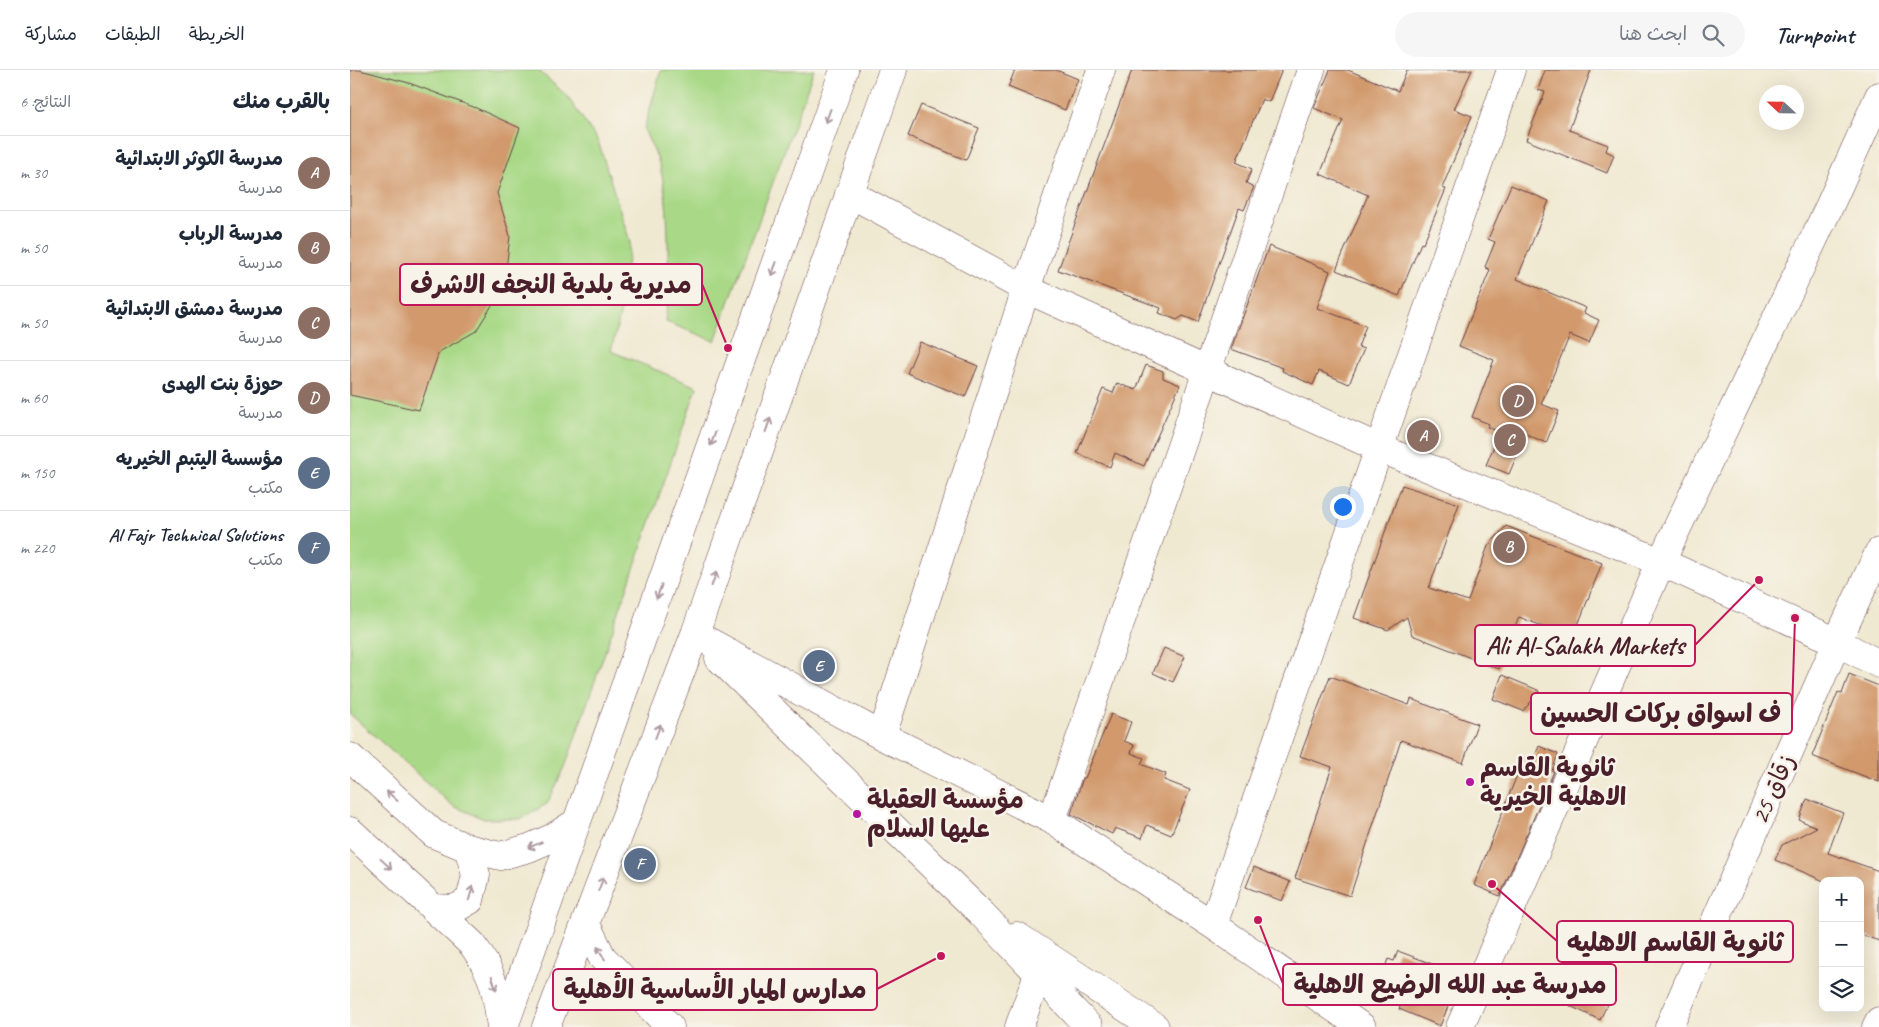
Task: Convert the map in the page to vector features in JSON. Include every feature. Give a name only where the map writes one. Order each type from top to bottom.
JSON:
[{"type":"street","points":[[503,1027],[844,70]]},
{"type":"street","points":[[546,1027],[695,634],[893,70]]},
{"type":"street","points":[[882,736],[1026,288],[1101,70]]},
{"type":"street","points":[[1052,820],[1311,70]]},
{"type":"street","points":[[1213,925],[1511,70]]},
{"type":"street","points":[[1460,1027],[1661,562],[1825,216],[1879,96]]},
{"type":"street","points":[[849,193],[1026,288],[1379,448],[1661,562],[1837,642],[1879,664]]},
{"type":"street","name":"زقاق 25","points":[[1669,1027],[1837,642],[1879,552]]},
{"type":"street","points":[[695,634],[882,736],[1052,820],[1213,925],[1362,1027]]},
{"type":"street","points":[[695,634],[982,914],[1089,1027]]},
{"type":"street","points":[[350,757],[434,834],[468,848],[500,856],[529,848],[552,838],[577,822]]},
{"type":"street","points":[[350,831],[473,945],[495,984],[503,1027]]},
{"type":"street","points":[[433,908],[455,909],[470,900],[476,875],[468,848]]},
{"type":"street","points":[[982,914],[1155,1027]]},
{"type":"street","points":[[586,924],[602,957],[670,1027]]},
{"type":"street","points":[[1019,1027],[1038,974]]},
{"type":"street","points":[[1876,1027],[1879,1021]]},
{"type":"green space","points":[[350,70],[538,70],[567,96],[598,141],[630,242],[622,307],[611,351],[697,387],[565,767],[547,804],[520,819],[484,819],[453,806],[350,714]]},
{"type":"green space","points":[[661,70],[814,70],[715,341],[666,322],[668,240],[665,197],[658,160],[644,129]]},
{"type":"building","points":[[350,70],[360,70],[409,83],[476,108],[520,128],[497,193],[510,236],[504,286],[476,331],[439,352],[419,410],[350,395]]},
{"type":"building","points":[[1015,70],[1056,70],[1078,79],[1065,110],[1008,87]]},
{"type":"building","points":[[1132,70],[1282,70],[1269,102],[1262,99],[1236,162],[1252,169],[1246,183],[1254,187],[1244,210],[1239,208],[1198,322],[1183,316],[1177,320],[1159,313],[1161,308],[1058,270]]},
{"type":"building","points":[[1330,70],[1348,70],[1398,91],[1407,70],[1472,70],[1454,109],[1472,116],[1442,188],[1446,189],[1399,296],[1336,270],[1368,195],[1320,174],[1343,120],[1314,108]]},
{"type":"building","points":[[1545,70],[1591,70],[1569,130],[1608,145],[1606,151],[1614,155],[1607,173],[1526,140],[1545,92],[1538,90]]},
{"type":"building","points":[[921,105],[979,128],[966,160],[908,136]]},
{"type":"building","points":[[1511,185],[1549,201],[1517,279],[1586,308],[1584,313],[1599,320],[1589,343],[1570,335],[1541,404],[1559,411],[1546,443],[1526,434],[1509,474],[1486,465],[1500,432],[1487,427],[1489,424],[1472,417],[1494,360],[1459,346],[1490,270],[1485,267],[1495,242],[1488,239]]},
{"type":"building","points":[[1269,246],[1330,271],[1317,308],[1366,326],[1358,347],[1364,349],[1349,384],[1319,371],[1313,385],[1282,371],[1283,368],[1231,349]]},
{"type":"building","points":[[920,342],[978,366],[965,397],[907,373]]},
{"type":"building","points":[[1146,365],[1163,371],[1163,378],[1180,385],[1144,466],[1115,453],[1110,467],[1077,453],[1103,389],[1113,393],[1117,383],[1136,390]]},
{"type":"building","points":[[1402,485],[1459,504],[1429,588],[1468,601],[1488,546],[1506,526],[1602,563],[1573,638],[1519,617],[1499,669],[1412,635],[1407,617],[1388,630],[1354,618]]},
{"type":"building","points":[[1164,648],[1185,657],[1173,682],[1153,673]]},
{"type":"building","points":[[1849,674],[1879,686],[1879,782],[1812,756],[1838,692],[1842,694]]},
{"type":"building","points":[[1502,675],[1540,691],[1523,711],[1493,699]]},
{"type":"building","points":[[1330,676],[1409,705],[1411,699],[1477,724],[1463,763],[1401,740],[1350,896],[1295,878],[1332,767],[1300,756]]},
{"type":"building","points":[[1111,714],[1131,722],[1124,741],[1134,745],[1131,753],[1144,758],[1141,764],[1166,774],[1164,780],[1190,790],[1171,835],[1147,825],[1142,838],[1115,828],[1112,834],[1071,814],[1083,778],[1085,778]]},
{"type":"building","points":[[1539,746],[1558,754],[1552,771],[1554,771],[1500,896],[1474,885],[1524,757],[1533,761]]},
{"type":"building","points":[[1807,799],[1843,813],[1828,853],[1879,871],[1879,941],[1864,935],[1864,877],[1819,877],[1819,879],[1775,860],[1782,845],[1817,827],[1799,820]]},
{"type":"building","points":[[1254,867],[1290,882],[1282,901],[1246,887]]},
{"type":"building","points":[[1398,951],[1461,975],[1440,1026],[1399,1009],[1404,997],[1378,987],[1388,959],[1394,961]]},
{"type":"building","points":[[1580,984],[1610,998],[1600,1020],[1570,1006]]},
{"type":"place","name":"مديرية بلدية النجف الاشرف","points":[[728,348]]},
{"type":"place","name":"حوزة بنت الهدى","points":[[1518,401]]},
{"type":"place","name":"مدرسة الكوثر الابتدائية","points":[[1423,436]]},
{"type":"place","name":"مدرسة دمشق الابتدائية","points":[[1510,440]]},
{"type":"place","name":"مدرسة الرباب","points":[[1509,547]]},
{"type":"place","name":"Ali Al-Salakh Markets","points":[[1759,580]]},
{"type":"place","name":"ف اسواق بركات الحسين","points":[[1795,618]]},
{"type":"place","name":"مؤسسة اليتبم الخيريه","points":[[819,666]]},
{"type":"place","name":"ثانوية القاسم الاهلية الخيرية","points":[[1470,782]]},
{"type":"place","name":"مؤسسة العقيلة عليها السلام","points":[[857,814]]},
{"type":"place","name":"Al Fajr Technical Solutions","points":[[640,864]]},
{"type":"place","name":"ثانوية القاسم الاهليه","points":[[1492,884]]},
{"type":"place","name":"مدرسة عبد الله الرضيع الاهلية","points":[[1258,920]]},
{"type":"place","name":"مدارس الميار الأساسية الأهلية","points":[[941,956]]}]
